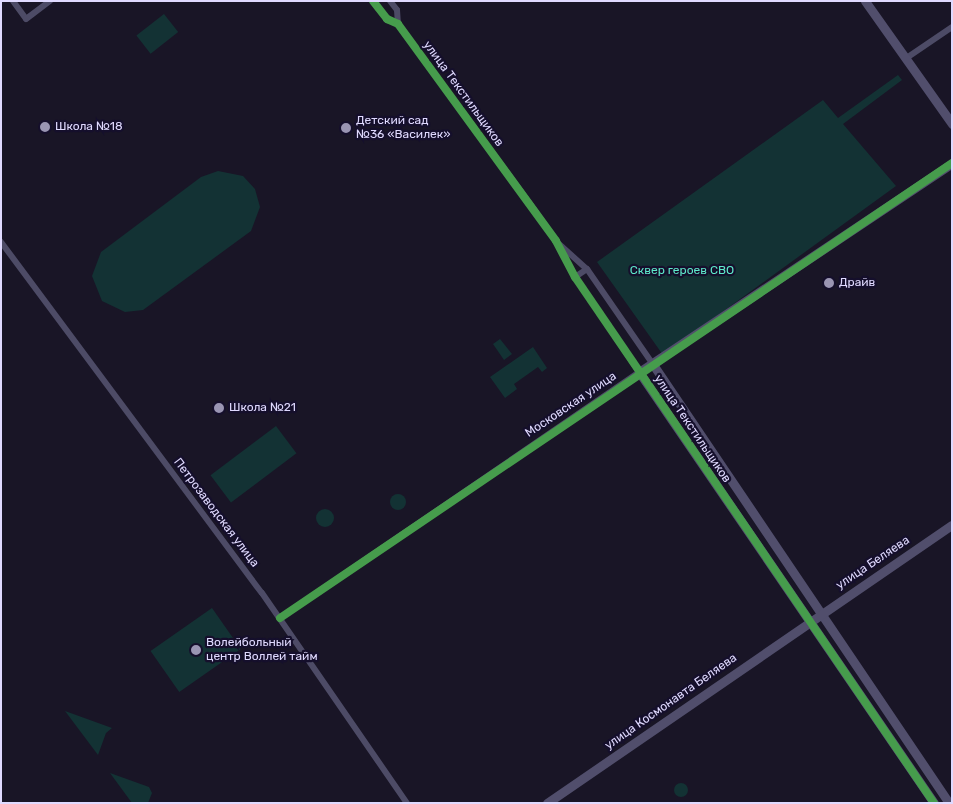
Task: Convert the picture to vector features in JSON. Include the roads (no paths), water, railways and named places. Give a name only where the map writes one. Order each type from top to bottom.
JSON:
[{"type":"street","points":[[13,1],[26,19],[50,1]]},
{"type":"street","name":"улица Текстильщиков","points":[[373,1],[387,19],[398,24],[556,241],[574,278],[934,803]]},
{"type":"street","name":"улица Текстильщиков","points":[[390,1],[397,10],[398,24]]},
{"type":"street","points":[[865,1],[952,124]]},
{"type":"street","points":[[905,59],[952,27]]},
{"type":"street","name":"Московская улица","points":[[280,618],[652,363],[952,163]]},
{"type":"street","name":"улица Текстильщиков","points":[[556,241],[587,269],[949,803]]},
{"type":"street","name":"Петрозаводская улица","points":[[1,242],[280,618],[407,803]]},
{"type":"street","points":[[574,278],[587,269]]},
{"type":"street","name":"улица Беляева","points":[[809,622],[952,525]]},
{"type":"street","name":"улица Космонавта Беляева","points":[[547,803],[809,622]]},
{"type":"place","name":"Школа №18","points":[[45,127]]},
{"type":"place","name":"Детский сад №36 «Василек»","points":[[346,128]]},
{"type":"place","name":"Драйв","points":[[829,283]]},
{"type":"place","name":"Школа №21","points":[[219,408]]},
{"type":"place","name":"Волейбольный центр Воллей тайм","points":[[196,650]]},
{"type":"park label","name":"Сквер героев СВО","points":[[682,271]]}]
